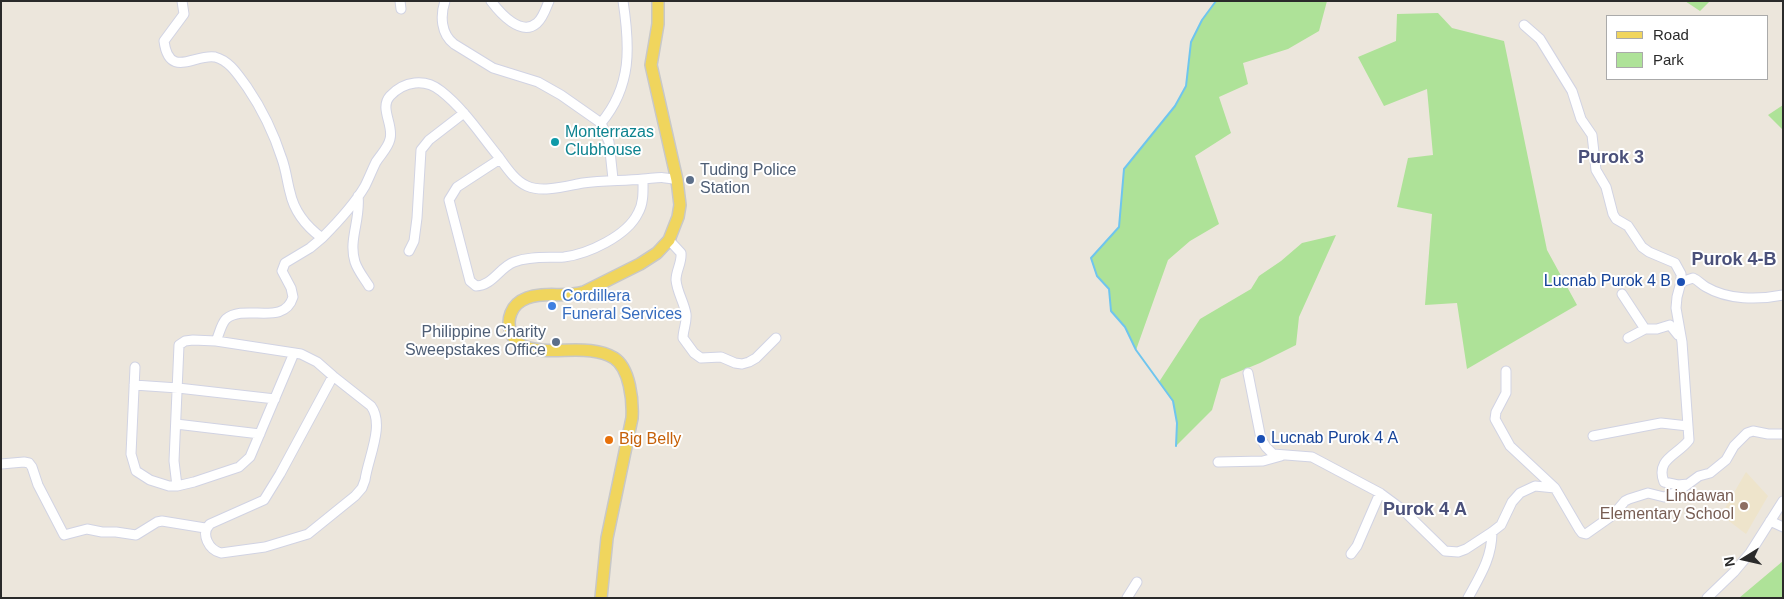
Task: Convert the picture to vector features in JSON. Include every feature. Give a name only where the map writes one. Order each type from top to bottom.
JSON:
[{"type":"main road","points":[[601,598],[607,538],[632,418],[633,403],[628,381],[618,362],[607,355],[594,352],[546,350],[522,345],[513,338],[509,318],[513,308],[519,302],[538,295],[574,295],[584,292],[647,260],[657,253],[669,240],[678,217],[680,205],[677,180],[651,65],[658,24],[658,1]]},
{"type":"street","points":[[182,1],[184,14],[164,41],[167,52],[177,62],[188,62],[213,56],[227,62],[232,67],[261,109],[282,157],[290,194],[302,218],[322,238]]},
{"type":"street","points":[[445,1],[441,12],[443,28],[449,40],[454,44],[493,68],[538,82],[571,102],[601,124],[608,142],[613,179]]},
{"type":"street","points":[[491,1],[510,21],[520,26],[530,27],[539,21],[549,1]]},
{"type":"street","points":[[601,124],[614,106],[625,75],[627,42],[623,1]]},
{"type":"street","points":[[1524,25],[1540,39],[1572,91],[1582,119],[1592,135],[1596,170],[1606,188],[1616,219],[1628,226],[1642,247],[1675,263],[1681,274],[1682,282],[1676,308],[1682,342],[1689,440],[1685,446],[1664,463],[1661,473],[1664,482],[1678,485],[1688,484]]},
{"type":"street","points":[[216,341],[225,320],[253,313],[276,312],[288,307],[293,297],[282,271],[285,263],[310,248],[322,238],[358,196],[390,141],[391,128],[386,107],[390,96],[405,86],[416,83],[430,83],[442,92],[464,113],[516,179],[524,185],[535,188],[558,187],[613,179],[643,179],[665,176],[677,180]]},
{"type":"street","points":[[409,251],[414,241],[417,218],[421,150],[429,140],[464,113]]},
{"type":"street","points":[[500,159],[457,187],[449,200],[470,281],[476,286],[490,281],[512,262],[546,256],[564,257],[606,243],[630,225],[638,215],[642,203],[643,179]]},
{"type":"street","points":[[665,176],[674,169]]},
{"type":"street","points":[[358,196],[359,209],[352,244],[353,254],[355,264],[369,286]]},
{"type":"street","points":[[669,240],[681,253],[681,263],[676,280],[685,308],[686,318],[683,338],[694,353],[702,358],[721,357],[735,363],[749,362],[756,358],[776,338]]},
{"type":"street","points":[[1682,282],[1693,278],[1723,294],[1739,298],[1783,295]]},
{"type":"street","points":[[1622,294],[1645,329]]},
{"type":"street","points":[[1628,338],[1645,329],[1657,329],[1670,325],[1682,342]]},
{"type":"street","points":[[177,486],[174,461],[178,351],[179,345],[185,341],[216,341],[307,356],[317,362],[376,412],[377,426],[366,480],[362,488],[355,496],[308,534],[266,547],[221,553],[216,552],[207,542],[204,535],[205,528]]},
{"type":"street","points":[[135,367],[131,454],[134,467],[136,471],[150,480],[170,486],[177,486],[239,467],[250,457],[294,353]]},
{"type":"street","points":[[1506,371],[1506,393],[1496,412],[1495,419],[1510,446],[1555,488],[1582,533],[1590,533],[1614,515],[1624,501],[1648,493],[1664,496],[1670,495],[1699,476],[1710,473],[1726,460],[1734,446],[1747,433],[1753,431],[1783,434]]},
{"type":"street","points":[[1248,373],[1261,438],[1273,454],[1312,457],[1380,493],[1403,510],[1445,551],[1458,552],[1466,549],[1492,532],[1501,525],[1512,502],[1520,493],[1535,486],[1555,488]]},
{"type":"street","points":[[1,464],[24,462],[32,466],[38,485],[64,535],[88,529],[136,535],[162,521],[205,528],[264,500],[333,376]]},
{"type":"street","points":[[134,385],[274,398]]},
{"type":"street","points":[[1592,436],[1662,423],[1688,426]]},
{"type":"street","points":[[176,424],[260,434]]},
{"type":"street","points":[[1218,462],[1263,462],[1284,456]]},
{"type":"street","points":[[1351,554],[1357,546],[1380,493]]},
{"type":"street","points":[[1707,598],[1734,572],[1750,553],[1783,501]]},
{"type":"street","points":[[1770,521],[1783,527]]},
{"type":"street","points":[[1468,598],[1488,560],[1492,547],[1492,532]]},
{"type":"street","points":[[1127,598],[1137,582]]},
{"type":"shaded area","name":"Lindawan Elementary School","points":[[1746,472],[1768,496],[1746,534],[1721,515]]},
{"type":"green space","points":[[1216,1],[1327,1],[1319,31],[1288,49],[1243,63],[1248,84],[1219,97],[1231,133],[1195,156],[1219,224],[1190,241],[1168,260],[1136,350],[1125,327],[1111,311],[1109,289],[1097,276],[1091,258],[1119,227],[1124,169],[1175,106],[1186,86],[1191,42],[1202,20]]},
{"type":"green space","points":[[1685,1],[1710,1],[1700,11]]},
{"type":"green space","points":[[1438,13],[1452,28],[1504,41],[1547,250],[1577,305],[1467,369],[1457,303],[1425,305],[1432,214],[1397,207],[1408,158],[1433,155],[1427,89],[1384,106],[1358,57],[1396,41],[1397,14]]},
{"type":"green space","points":[[1783,105],[1783,130],[1768,115]]},
{"type":"green space","points":[[1336,235],[1299,317],[1296,345],[1260,363],[1221,379],[1212,410],[1176,446],[1177,423],[1173,402],[1159,382],[1200,319],[1251,289],[1259,276],[1302,243]]},
{"type":"green space","points":[[1783,561],[1783,598],[1739,598]]},
{"type":"waterway","points":[[1176,446],[1177,423],[1173,401],[1136,350],[1125,327],[1111,311],[1109,289],[1097,276],[1091,258],[1119,227],[1124,169],[1175,106],[1186,86],[1191,42],[1202,20],[1216,1]]},
{"type":"place","name":"Monterrazas Clubhouse","points":[[555,142]]},
{"type":"place","name":"Tuding Police Station","points":[[690,180]]},
{"type":"place","name":"Lucnab Purok 4 B","points":[[1681,282]]},
{"type":"place","name":"Cordillera Funeral Services","points":[[552,306]]},
{"type":"place","name":"Philippine Charity Sweepstakes Office","points":[[556,342]]},
{"type":"place","name":"Lucnab Purok 4 A","points":[[1261,439]]},
{"type":"place","name":"Big Belly","points":[[609,440]]},
{"type":"place","name":"Lindawan Elementary School","points":[[1744,506]]},
{"type":"district","name":"Purok 3","points":[[1611,158]]},
{"type":"district","name":"Purok 4-B","points":[[1734,260]]},
{"type":"district","name":"Purok 4 A","points":[[1425,510]]}]
